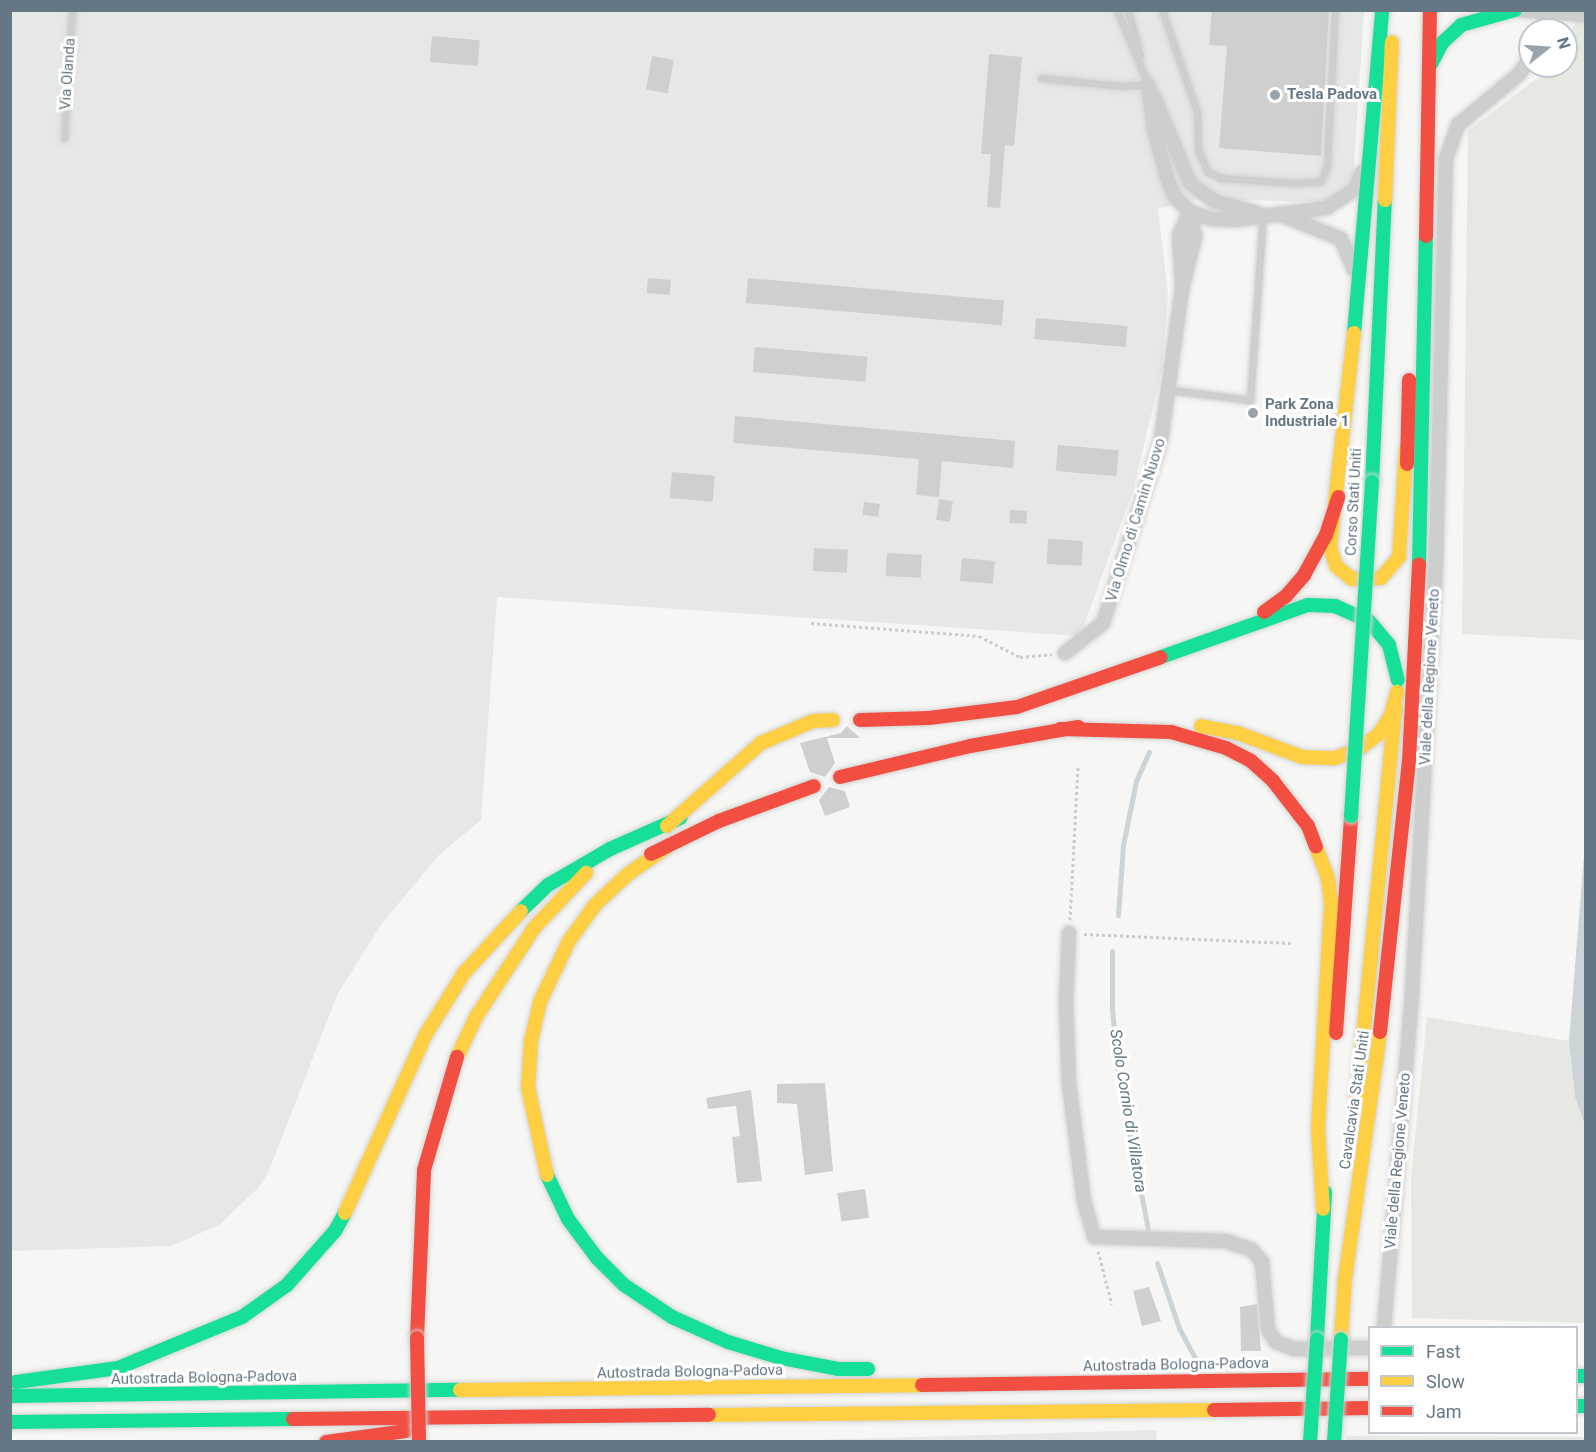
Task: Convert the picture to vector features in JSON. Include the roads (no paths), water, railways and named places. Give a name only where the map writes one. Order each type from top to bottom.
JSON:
[{"type":"main road","points":[[1382,10],[1338,497],[1330,547],[1336,566],[1352,579],[1381,578],[1395,566],[1401,548],[1430,10]]},
{"type":"main road","name":"Corso Stati Uniti","points":[[1351,816],[1372,482],[1393,10]]},
{"type":"main road","points":[[1430,10],[1431,65]]},
{"type":"main road","points":[[1431,65],[1442,43],[1461,25],[1515,10]]},
{"type":"main road","name":"Cavalcavia Stati Uniti","points":[[1334,1442],[1345,1279],[1386,991],[1409,762],[1420,554],[1431,65]]},
{"type":"main road","points":[[1345,1279],[1346,1194],[1398,686],[1408,537],[1407,420]]},
{"type":"main road","points":[[1208,642],[1286,596],[1317,555],[1338,497]]},
{"type":"main road","points":[[840,777],[970,746],[1060,729],[1132,721],[1177,723],[1238,733],[1302,757],[1323,760],[1347,755],[1371,741],[1391,715],[1398,686],[1393,653],[1384,637],[1369,621],[1335,606],[1301,607],[1208,642],[1017,707],[929,718],[860,720]]},
{"type":"main road","points":[[419,1442],[418,1246],[424,1170],[455,1061],[500,978],[534,928],[588,871],[680,818],[761,743],[813,721],[833,720]]},
{"type":"main road","points":[[1060,729],[1171,732],[1226,748],[1251,761],[1273,781],[1308,826],[1328,879],[1331,904],[1318,1128],[1323,1209]]},
{"type":"main road","points":[[569,891],[719,821],[814,786]]},
{"type":"main road","name":"Cavalcavia Stati Uniti","points":[[1310,1442],[1323,1209],[1351,816]]},
{"type":"main road","points":[[10,1382],[118,1368],[145,1360],[242,1317],[287,1285],[335,1231],[358,1191],[426,1034],[464,973],[494,937],[548,885],[610,849],[680,818]]},
{"type":"main road","points":[[667,847],[628,874],[595,905],[569,941],[540,1002],[531,1041],[528,1088],[535,1134],[547,1177],[568,1219],[597,1258],[624,1285],[672,1317],[728,1342],[781,1358],[838,1369],[878,1370]]},
{"type":"main road","points":[[1288,1365],[1368,1369]]},
{"type":"main road","name":"Autostrada Bologna-Padova","points":[[10,1396],[1368,1379]]},
{"type":"main road","points":[[10,1422],[569,1414],[1368,1408]]},
{"type":"main road","points":[[326,1442],[569,1414]]},
{"type":"street","points":[[1520,10],[1586,15]]},
{"type":"street","points":[[1545,12],[1545,18]]},
{"type":"street","name":"Viale della Regione Veneto","points":[[1384,1326],[1412,993],[1436,565],[1446,159],[1458,125],[1518,74]]},
{"type":"street","points":[[1148,84],[1181,166],[1201,194],[1263,214]]},
{"type":"street","points":[[1148,84],[1154,130],[1167,178],[1175,197],[1190,212],[1224,219],[1326,208],[1341,202],[1355,189],[1369,156]]},
{"type":"street","points":[[1190,212],[1201,194]]},
{"type":"street","name":"Via Olmo di Camin Nuovo","points":[[1065,653],[1103,623],[1115,593],[1161,440],[1170,390],[1182,289],[1195,237],[1190,212]]},
{"type":"street","points":[[1279,214],[1341,239],[1349,251],[1358,284]]},
{"type":"street","points":[[1069,933],[1066,1003],[1069,1083],[1084,1201],[1095,1237],[1225,1241],[1252,1250],[1262,1262],[1268,1330],[1276,1342],[1294,1349],[1368,1348]]},
{"type":"lane","name":"Via Olanda","points":[[63,138],[72,10]]},
{"type":"lane","points":[[1118,10],[1148,84]]},
{"type":"lane","points":[[1128,10],[1148,84]]},
{"type":"lane","points":[[1162,10],[1197,112],[1198,150],[1208,172],[1221,178],[1295,183],[1321,181],[1327,166],[1335,10]]},
{"type":"lane","points":[[1041,78],[1122,86],[1148,84]]},
{"type":"lane","points":[[1170,390],[1250,400],[1263,214]]},
{"type":"waterway","name":"Scolo Cornio di Villatora","points":[[1118,915],[1123,845],[1136,781],[1149,752]]},
{"type":"waterway","name":"Scolo Cornio di Villatora","points":[[1112,951],[1112,1008],[1117,1067],[1149,1234]]},
{"type":"waterway","name":"Scolo Cornio di Villatora","points":[[1157,1263],[1179,1328],[1196,1360]]},
{"type":"place","name":"Tesla Padova","points":[[1275,95]]},
{"type":"place","name":"Park Zona Industriale 1","points":[[1253,413]]}]
